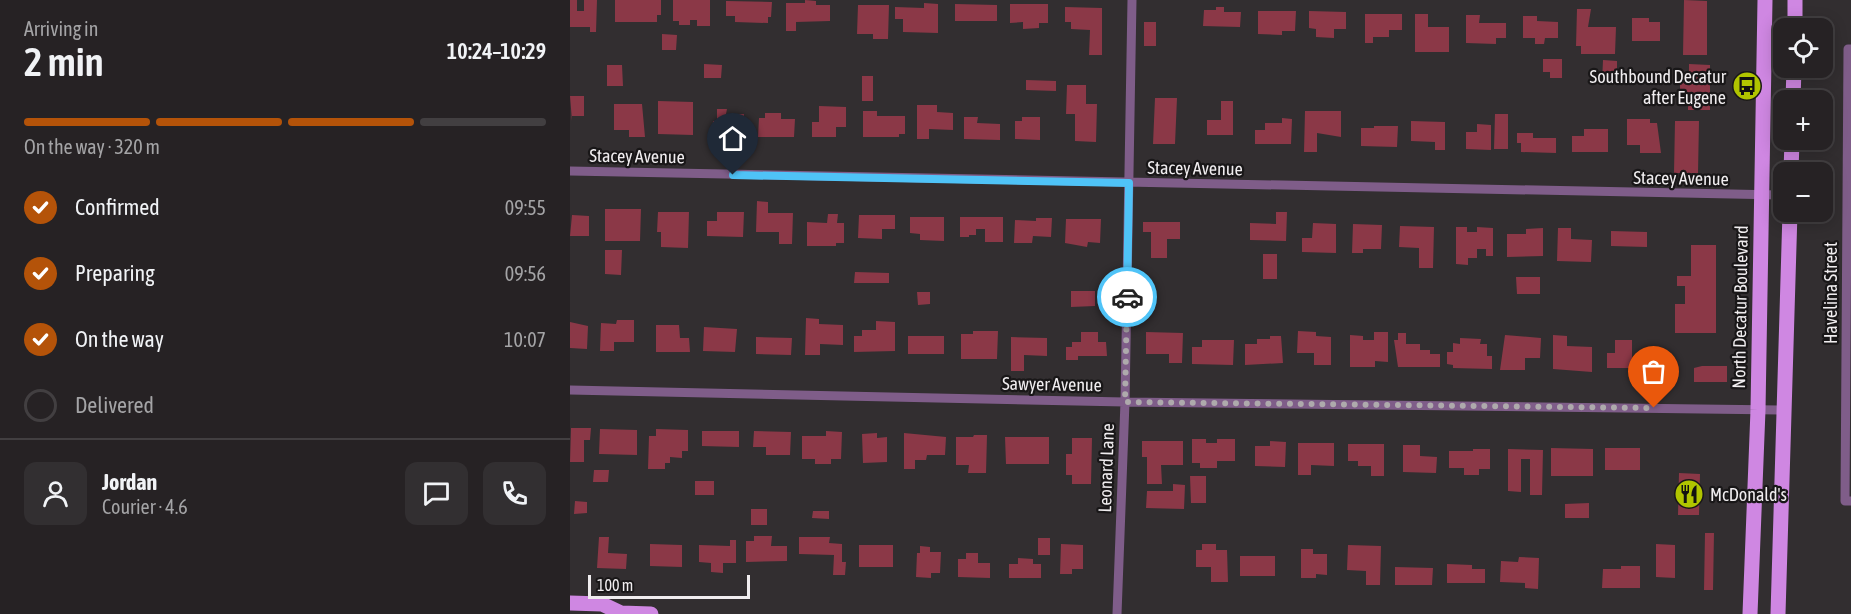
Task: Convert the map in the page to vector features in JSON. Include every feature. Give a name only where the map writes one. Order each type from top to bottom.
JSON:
[{"type":"main road","name":"North Decatur Boulevard","points":[[1750,614],[1758,410],[1765,0]]},
{"type":"main road","points":[[1795,0],[1795,18]]},
{"type":"main road","points":[[1778,614],[1786,410],[1790,222]]},
{"type":"main road","points":[[570,603],[602,604],[621,614],[651,614]]},
{"type":"street","name":"Leonard Lane","points":[[1117,614],[1125,402],[1132,0]]},
{"type":"street","name":"Havelina Street","points":[[1848,501],[1849,49]]},
{"type":"street","name":"Stacey Avenue","points":[[570,171],[1773,196]]},
{"type":"street","name":"Sawyer Avenue","points":[[570,390],[1125,402],[1786,410]]},
{"type":"building","points":[[570,0],[577,0],[577,11],[584,11],[584,0],[597,0],[596,32],[590,32],[590,27],[570,27]]},
{"type":"building","points":[[615,0],[661,0],[661,15],[657,15],[657,22],[615,22]]},
{"type":"building","points":[[673,0],[710,0],[710,26],[697,26],[697,20],[690,20],[690,25],[679,25],[679,21],[673,21]]},
{"type":"building","points":[[805,0],[816,1],[816,5],[830,5],[830,21],[796,22],[796,31],[786,31],[786,3],[805,3]]},
{"type":"building","points":[[1684,0],[1707,1],[1707,55],[1683,55]]},
{"type":"building","points":[[726,1],[772,2],[771,17],[768,17],[768,23],[735,22],[735,16],[726,16]]},
{"type":"building","points":[[924,3],[938,4],[938,33],[903,32],[903,19],[895,19],[895,7],[924,8]]},
{"type":"building","points":[[955,4],[997,5],[997,21],[955,21]]},
{"type":"building","points":[[1010,4],[1048,4],[1048,23],[1039,23],[1039,28],[1023,29],[1023,22],[1010,23]]},
{"type":"building","points":[[858,5],[889,5],[888,39],[873,39],[873,34],[857,34]]},
{"type":"building","points":[[1065,7],[1102,8],[1102,55],[1089,55],[1090,30],[1071,29],[1071,22],[1065,22]]},
{"type":"building","points":[[1216,7],[1224,7],[1224,12],[1241,12],[1240,27],[1203,26],[1204,10],[1216,10]]},
{"type":"building","points":[[1577,9],[1591,9],[1588,27],[1616,27],[1615,54],[1581,54],[1581,46],[1576,46]]},
{"type":"building","points":[[1258,11],[1296,11],[1295,31],[1282,31],[1282,35],[1258,34]]},
{"type":"building","points":[[1309,11],[1346,12],[1346,29],[1334,29],[1334,38],[1316,37],[1316,29],[1309,28]]},
{"type":"building","points":[[1365,14],[1402,14],[1402,30],[1389,30],[1389,37],[1373,37],[1373,43],[1365,43]]},
{"type":"building","points":[[1415,14],[1428,14],[1428,27],[1449,27],[1449,52],[1415,52]]},
{"type":"building","points":[[1466,15],[1480,15],[1479,23],[1506,23],[1506,38],[1496,38],[1496,44],[1466,43]]},
{"type":"building","points":[[1523,16],[1537,16],[1537,21],[1558,22],[1558,38],[1545,38],[1544,44],[1535,44],[1535,38],[1523,38]]},
{"type":"building","points":[[1632,18],[1649,18],[1649,22],[1660,22],[1660,41],[1632,41]]},
{"type":"building","points":[[1144,22],[1156,22],[1156,46],[1144,46]]},
{"type":"building","points":[[662,34],[677,35],[676,50],[662,50]]},
{"type":"building","points":[[1543,59],[1562,59],[1562,78],[1550,78],[1550,72],[1543,72]]},
{"type":"building","points":[[1603,60],[1617,61],[1617,82],[1602,82]]},
{"type":"building","points":[[704,64],[722,65],[721,78],[704,78]]},
{"type":"building","points":[[1689,64],[1710,65],[1710,110],[1688,110],[1688,99],[1680,98],[1680,76],[1689,76]]},
{"type":"building","points":[[607,65],[622,65],[623,86],[607,86]]},
{"type":"building","points":[[862,76],[873,76],[873,101],[862,101]]},
{"type":"building","points":[[1026,80],[1056,81],[1056,91],[1026,90]]},
{"type":"building","points":[[1067,85],[1086,85],[1086,104],[1097,104],[1096,142],[1075,141],[1075,114],[1066,114]]},
{"type":"building","points":[[570,96],[584,96],[584,116],[572,116],[572,121]]},
{"type":"building","points":[[1155,98],[1177,98],[1175,144],[1153,144]]},
{"type":"building","points":[[658,101],[693,102],[693,135],[658,134]]},
{"type":"building","points":[[1221,101],[1233,101],[1233,135],[1207,135],[1207,120],[1221,120]]},
{"type":"building","points":[[614,104],[642,104],[645,137],[629,137],[629,130],[614,130]]},
{"type":"building","points":[[917,105],[937,105],[937,112],[953,113],[953,130],[929,129],[929,139],[917,139]]},
{"type":"building","points":[[819,106],[846,107],[846,127],[836,127],[836,137],[812,137],[812,122],[819,122]]},
{"type":"building","points":[[717,109],[727,109],[726,114],[744,114],[743,135],[712,135],[713,121],[717,121]]},
{"type":"building","points":[[863,111],[877,111],[877,116],[905,116],[905,134],[899,134],[899,137],[863,137]]},
{"type":"building","points":[[1305,111],[1341,111],[1341,137],[1317,133],[1317,152],[1304,152]]},
{"type":"building","points":[[765,113],[781,113],[781,119],[795,119],[794,137],[758,137],[759,118],[765,118]]},
{"type":"building","points":[[1495,114],[1508,114],[1508,149],[1494,149]]},
{"type":"building","points":[[964,117],[978,117],[977,123],[1000,124],[1000,140],[964,139]]},
{"type":"building","points":[[1022,117],[1040,117],[1040,140],[1015,139],[1015,121],[1022,121]]},
{"type":"building","points":[[1282,118],[1292,119],[1291,144],[1255,144],[1255,130],[1265,130],[1265,123],[1282,123]]},
{"type":"building","points":[[1627,119],[1650,119],[1650,123],[1657,123],[1661,153],[1640,153],[1640,145],[1627,145]]},
{"type":"building","points":[[1411,121],[1445,122],[1445,150],[1435,150],[1435,142],[1411,141]]},
{"type":"building","points":[[1675,121],[1699,121],[1698,173],[1674,173]]},
{"type":"building","points":[[1477,124],[1491,125],[1491,150],[1466,149],[1466,132],[1477,132]]},
{"type":"building","points":[[1374,126],[1398,126],[1397,147],[1361,146],[1361,128],[1374,128]]},
{"type":"building","points":[[1584,129],[1608,129],[1608,152],[1572,152],[1572,136],[1584,136]]},
{"type":"building","points":[[1517,133],[1533,133],[1533,138],[1556,138],[1556,153],[1521,152],[1521,143],[1517,143]]},
{"type":"building","points":[[757,201],[768,202],[768,213],[793,213],[792,244],[779,244],[779,232],[756,232]]},
{"type":"building","points":[[605,209],[641,209],[640,241],[605,241]]},
{"type":"building","points":[[658,212],[689,212],[688,248],[661,247],[661,232],[657,232]]},
{"type":"building","points":[[717,212],[744,212],[743,237],[707,236],[707,221],[717,221]]},
{"type":"building","points":[[1276,212],[1287,212],[1286,241],[1250,240],[1250,223],[1276,224]]},
{"type":"building","points":[[828,214],[838,214],[837,223],[844,223],[844,243],[836,243],[836,246],[807,246],[807,222],[827,223]]},
{"type":"building","points":[[572,215],[589,216],[589,236],[570,236]]},
{"type":"building","points":[[859,215],[895,215],[895,229],[882,229],[882,239],[858,238]]},
{"type":"building","points":[[910,217],[944,217],[944,241],[920,240],[920,234],[910,233]]},
{"type":"building","points":[[960,217],[1003,217],[1003,242],[985,242],[985,229],[976,229],[976,235],[960,237]]},
{"type":"building","points":[[1036,218],[1052,218],[1051,237],[1033,236],[1032,243],[1014,243],[1015,220],[1036,221]]},
{"type":"building","points":[[1066,219],[1101,219],[1100,243],[1088,242],[1087,247],[1065,243]]},
{"type":"building","points":[[1143,222],[1180,222],[1180,239],[1167,239],[1167,258],[1151,258],[1151,232],[1143,232]]},
{"type":"building","points":[[1313,223],[1336,224],[1336,253],[1302,252],[1302,238],[1312,238]]},
{"type":"building","points":[[1353,224],[1382,225],[1381,249],[1363,249],[1363,253],[1352,253]]},
{"type":"building","points":[[1400,226],[1434,227],[1433,268],[1419,268],[1419,248],[1399,247]]},
{"type":"building","points":[[1456,227],[1467,227],[1467,232],[1477,232],[1477,227],[1493,228],[1493,256],[1486,256],[1486,249],[1477,249],[1477,258],[1468,258],[1468,265],[1456,264]]},
{"type":"building","points":[[1543,228],[1543,256],[1507,257],[1507,234],[1526,234],[1526,229]]},
{"type":"building","points":[[1558,228],[1571,228],[1571,239],[1592,240],[1591,262],[1557,261]]},
{"type":"building","points":[[1611,231],[1647,232],[1647,247],[1611,246]]},
{"type":"building","points":[[1691,245],[1716,245],[1716,333],[1675,333],[1675,304],[1685,304],[1685,286],[1677,286],[1677,276],[1691,276]]},
{"type":"building","points":[[605,250],[622,250],[621,275],[605,274]]},
{"type":"building","points":[[1263,254],[1277,254],[1277,279],[1263,279]]},
{"type":"building","points":[[855,272],[889,273],[889,283],[854,283]]},
{"type":"building","points":[[1516,277],[1540,277],[1540,294],[1517,294]]},
{"type":"building","points":[[1071,291],[1095,291],[1095,306],[1071,307]]},
{"type":"building","points":[[917,292],[930,292],[930,304],[918,305]]},
{"type":"building","points":[[806,318],[819,319],[819,324],[843,325],[843,345],[820,344],[820,355],[805,355]]},
{"type":"building","points":[[617,320],[634,320],[634,342],[614,342],[614,351],[600,351],[601,323],[616,324]]},
{"type":"building","points":[[876,321],[895,322],[895,351],[854,352],[854,336],[862,336],[862,330],[876,330]]},
{"type":"building","points":[[570,322],[588,326],[587,349],[570,348]]},
{"type":"building","points":[[656,325],[679,325],[680,338],[689,338],[690,352],[656,352]]},
{"type":"building","points":[[704,327],[737,329],[735,352],[703,351]]},
{"type":"building","points":[[973,331],[998,331],[997,359],[961,359],[961,334],[973,334]]},
{"type":"building","points":[[1298,331],[1316,332],[1316,336],[1331,337],[1331,365],[1314,365],[1314,353],[1297,353]]},
{"type":"building","points":[[1081,332],[1098,332],[1098,342],[1106,342],[1107,356],[1078,356],[1078,360],[1066,360],[1066,347],[1072,347],[1072,342],[1081,342]]},
{"type":"building","points":[[1146,332],[1183,333],[1182,363],[1169,363],[1169,354],[1146,354]]},
{"type":"building","points":[[1374,332],[1388,332],[1388,362],[1375,361],[1375,367],[1350,367],[1350,335],[1363,336],[1363,340],[1374,340]]},
{"type":"building","points":[[1398,333],[1406,333],[1406,344],[1420,344],[1420,350],[1430,350],[1430,354],[1440,354],[1440,367],[1398,367],[1394,340],[1398,340]]},
{"type":"building","points":[[1505,335],[1541,338],[1540,358],[1525,358],[1525,370],[1500,370]]},
{"type":"building","points":[[1553,335],[1567,336],[1567,346],[1592,347],[1592,372],[1553,369]]},
{"type":"building","points":[[908,336],[944,336],[944,354],[908,354]]},
{"type":"building","points":[[1270,336],[1281,336],[1283,363],[1245,365],[1245,344],[1257,344],[1257,339],[1270,339]]},
{"type":"building","points":[[756,337],[792,338],[791,355],[756,354]]},
{"type":"building","points":[[1011,337],[1047,338],[1047,356],[1024,355],[1024,371],[1011,371]]},
{"type":"building","points":[[1460,338],[1481,339],[1480,344],[1487,344],[1487,356],[1492,356],[1492,369],[1453,368],[1453,365],[1447,364],[1447,352],[1453,352],[1453,343],[1460,344]]},
{"type":"building","points":[[1202,340],[1234,340],[1233,365],[1192,364],[1192,347],[1202,347]]},
{"type":"building","points":[[1615,340],[1632,340],[1632,358],[1644,358],[1644,372],[1632,372],[1632,368],[1607,368],[1607,353],[1615,353]]},
{"type":"building","points":[[1727,366],[1727,382],[1694,382],[1694,368]]},
{"type":"building","points":[[571,428],[591,428],[590,440],[584,440],[584,462],[570,462]]},
{"type":"building","points":[[600,429],[637,430],[637,455],[599,454]]},
{"type":"building","points":[[656,429],[688,430],[688,451],[682,451],[682,458],[670,457],[670,463],[665,463],[665,469],[648,469],[649,436],[656,436]]},
{"type":"building","points":[[702,431],[739,431],[739,447],[702,446]]},
{"type":"building","points":[[754,431],[791,432],[790,455],[766,455],[766,447],[753,447]]},
{"type":"building","points":[[826,431],[842,432],[841,459],[831,459],[831,464],[815,464],[815,459],[802,459],[802,436],[826,436]]},
{"type":"building","points":[[877,433],[877,438],[887,437],[887,462],[863,463],[862,434]]},
{"type":"building","points":[[904,433],[946,437],[945,455],[927,455],[926,460],[915,460],[915,469],[904,469]]},
{"type":"building","points":[[974,435],[987,435],[986,473],[968,473],[969,465],[956,465],[956,437],[973,437]]},
{"type":"building","points":[[1005,437],[1049,437],[1049,464],[1006,464]]},
{"type":"building","points":[[1072,438],[1092,438],[1091,484],[1072,484],[1072,475],[1066,475],[1066,454],[1072,454]]},
{"type":"building","points":[[1192,439],[1206,439],[1206,443],[1217,443],[1217,439],[1235,439],[1235,461],[1217,461],[1217,468],[1200,468],[1200,463],[1192,463]]},
{"type":"building","points":[[1142,441],[1183,441],[1183,465],[1161,465],[1162,484],[1147,484],[1147,457],[1142,457]]},
{"type":"building","points":[[1270,441],[1286,442],[1285,467],[1255,466],[1255,446],[1270,446]]},
{"type":"building","points":[[1298,443],[1334,443],[1334,466],[1311,465],[1311,475],[1298,475]]},
{"type":"building","points":[[1348,444],[1384,444],[1384,476],[1371,476],[1371,466],[1358,466],[1358,461],[1348,461]]},
{"type":"building","points":[[1403,445],[1420,445],[1420,456],[1437,457],[1436,473],[1403,472]]},
{"type":"building","points":[[1551,448],[1593,449],[1593,476],[1551,476]]},
{"type":"building","points":[[1605,448],[1640,448],[1640,470],[1605,470]]},
{"type":"building","points":[[1473,449],[1490,449],[1490,469],[1479,469],[1479,475],[1464,475],[1464,468],[1449,468],[1449,451],[1473,451]]},
{"type":"building","points":[[1508,449],[1543,450],[1542,495],[1530,495],[1530,459],[1521,459],[1521,492],[1508,491]]},
{"type":"building","points":[[594,470],[609,470],[608,482],[593,482]]},
{"type":"building","name":"McDonald's","points":[[1679,473],[1700,474],[1699,515],[1678,515]]},
{"type":"building","points":[[1190,476],[1206,476],[1206,503],[1191,503]]},
{"type":"building","points":[[695,481],[714,481],[714,495],[695,495]]},
{"type":"building","points":[[1173,484],[1185,485],[1184,509],[1146,508],[1147,491],[1173,491]]},
{"type":"building","points":[[575,501],[587,502],[587,513],[574,514]]},
{"type":"building","points":[[1589,503],[1589,518],[1565,518],[1565,504]]},
{"type":"building","points":[[751,509],[767,509],[767,525],[751,525]]},
{"type":"building","points":[[813,511],[829,511],[829,519],[812,518]]},
{"type":"building","points":[[1705,533],[1714,533],[1713,590],[1704,590]]},
{"type":"building","points":[[754,536],[772,536],[771,546],[787,546],[787,561],[746,562],[746,541],[754,541]]},
{"type":"building","points":[[599,537],[609,537],[608,553],[627,554],[626,569],[597,568]]},
{"type":"building","points":[[799,537],[830,537],[829,543],[842,544],[842,562],[846,562],[845,575],[833,575],[834,555],[799,554]]},
{"type":"building","points":[[1038,538],[1050,538],[1050,555],[1038,555]]},
{"type":"building","points":[[730,540],[736,540],[736,563],[723,563],[723,573],[711,572],[711,563],[699,562],[699,545],[730,546]]},
{"type":"building","points":[[650,544],[682,545],[682,567],[650,566]]},
{"type":"building","points":[[1061,544],[1083,545],[1083,569],[1072,569],[1072,574],[1060,574]]},
{"type":"building","points":[[1202,544],[1216,544],[1216,550],[1227,550],[1228,582],[1211,582],[1211,567],[1196,567],[1196,550],[1202,550]]},
{"type":"building","points":[[1656,544],[1675,545],[1675,578],[1656,577]]},
{"type":"building","points":[[859,545],[893,545],[893,567],[859,567]]},
{"type":"building","points":[[1348,545],[1381,546],[1380,585],[1366,585],[1366,571],[1347,570]]},
{"type":"building","points":[[920,546],[930,547],[930,552],[941,552],[940,573],[931,573],[931,578],[916,577],[917,553],[920,553]]},
{"type":"building","points":[[1301,549],[1313,549],[1313,554],[1327,554],[1327,575],[1316,574],[1316,578],[1301,578]]},
{"type":"building","points":[[966,553],[978,553],[978,563],[990,563],[990,578],[958,577],[958,559],[966,559]]},
{"type":"building","points":[[1240,556],[1275,556],[1275,576],[1240,576]]},
{"type":"building","points":[[1519,557],[1539,558],[1538,589],[1525,588],[1525,583],[1500,582],[1501,561],[1518,562]]},
{"type":"building","points":[[1018,558],[1033,559],[1033,564],[1041,564],[1041,578],[1009,578],[1009,564],[1018,564]]},
{"type":"building","points":[[1447,564],[1472,565],[1472,569],[1485,569],[1485,583],[1447,583]]},
{"type":"building","points":[[1621,566],[1640,566],[1640,588],[1602,588],[1603,569],[1621,569]]},
{"type":"building","points":[[1395,567],[1433,568],[1432,585],[1395,585]]},
{"type":"way so far","points":[[1127,297],[1125,402],[1654,408]]},
{"type":"place","name":"Southbound Decatur after Eugene","points":[[1747,86]]},
{"type":"place","name":"McDonald's","points":[[1689,494]]},
{"type":"route","points":[[733,175],[1129,183],[1127,297]]}]
